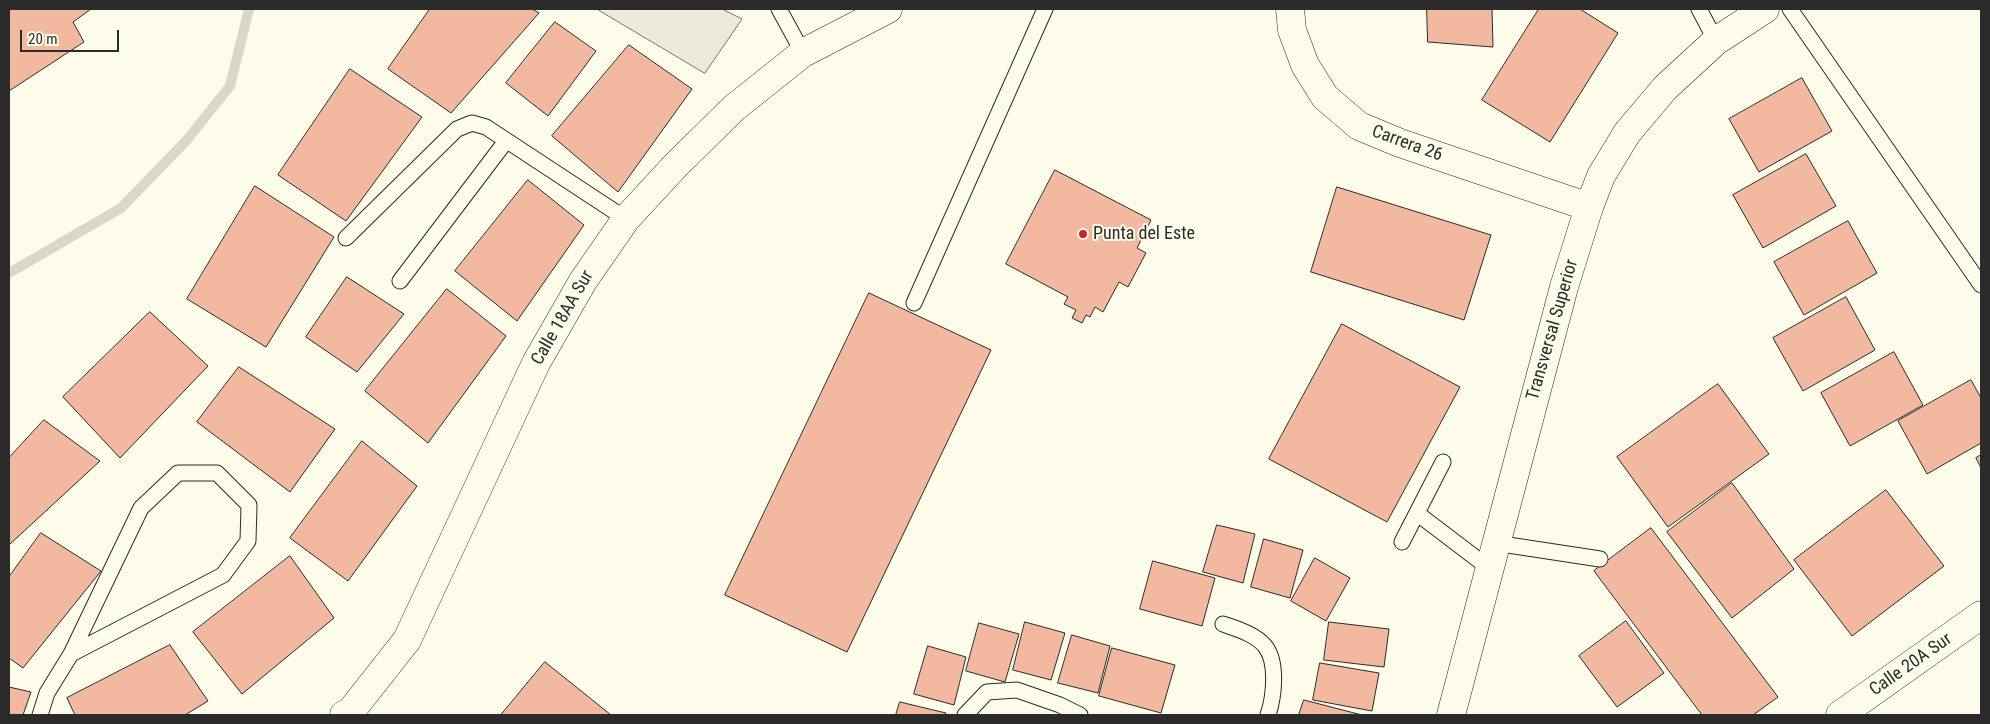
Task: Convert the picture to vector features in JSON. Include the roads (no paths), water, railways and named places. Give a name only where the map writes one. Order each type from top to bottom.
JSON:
[{"type":"street","name":"Calle 18AA Sur","points":[[344,715],[352,711],[407,640],[536,363],[583,281],[626,219],[676,165],[734,108],[804,53],[888,9]]},
{"type":"street","name":"Carrera 26","points":[[1290,9],[1292,30],[1305,65],[1326,97],[1359,126],[1400,143],[1589,207]]},
{"type":"street","name":"Transversal Superior","points":[[1451,715],[1564,287],[1589,207],[1601,176],[1627,133],[1665,88],[1716,41],[1765,9]]},
{"type":"street","name":"Calle 20A Sur","points":[[1840,715],[1981,615]]},
{"type":"lane","points":[[779,9],[804,53]]},
{"type":"lane","points":[[914,303],[1045,9]]},
{"type":"lane","points":[[1699,9],[1716,41]]},
{"type":"lane","points":[[1790,9],[1981,285]]},
{"type":"lane","points":[[346,238],[457,129],[472,123],[486,127],[626,219]]},
{"type":"lane","points":[[400,281],[506,141]]},
{"type":"lane","points":[[1402,542],[1443,462]]},
{"type":"lane","points":[[40,715],[47,693],[71,654],[141,508],[178,473],[217,473],[249,505],[248,541],[223,574],[71,654]]},
{"type":"lane","points":[[1418,514],[1492,556],[1600,559]]},
{"type":"lane","points":[[1223,624],[1247,632],[1266,646],[1274,669],[1273,700],[1268,715]]},
{"type":"lane","points":[[965,715],[987,692],[1017,690],[1060,704],[1080,715]]},
{"type":"waterway","points":[[9,273],[121,208],[186,141],[230,86],[249,9]]},
{"type":"place","name":"Punta del Este","points":[[1083,234]]}]
